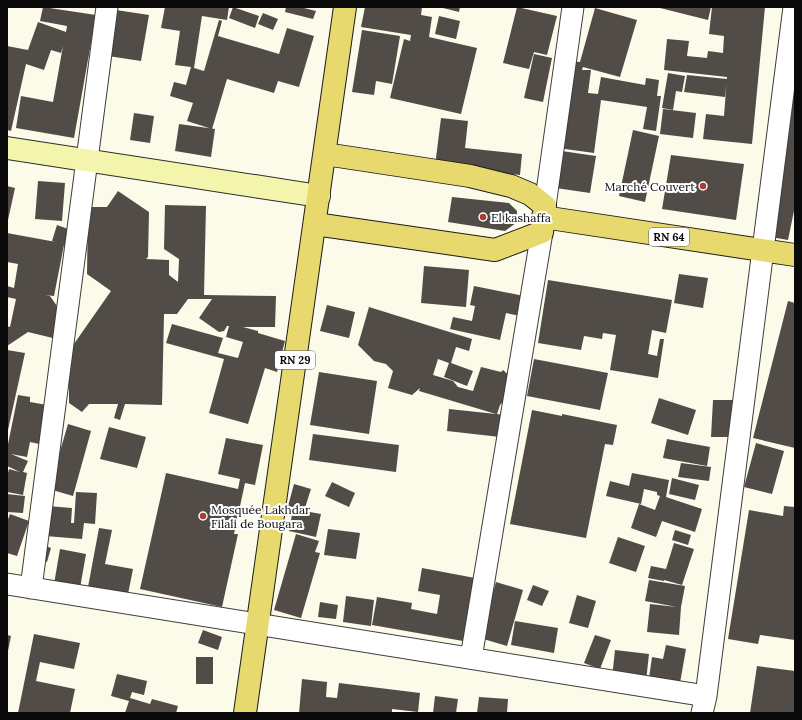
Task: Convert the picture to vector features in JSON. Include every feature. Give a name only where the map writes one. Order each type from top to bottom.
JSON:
[{"type":"main road","name":"RN 29","points":[[245,713],[345,7]]},
{"type":"main road","points":[[7,148],[318,196]]},
{"type":"main road","name":"RN 64","points":[[324,154],[470,176],[511,186],[530,194],[543,218]]},
{"type":"main road","name":"RN 64","points":[[315,224],[495,250],[543,218],[795,255]]},
{"type":"street","points":[[31,588],[107,7]]},
{"type":"street","points":[[471,658],[543,218],[573,7]]},
{"type":"street","points":[[7,584],[471,658],[704,704],[794,7]]},
{"type":"building","points":[[43,7],[96,15],[74,138],[16,128],[21,96],[53,102],[63,46],[61,53],[51,50],[44,70],[26,64],[11,131],[7,130],[7,46],[28,50],[38,22],[66,32],[67,26],[40,21]]},
{"type":"building","points":[[165,7],[229,7],[227,20],[202,16],[194,68],[204,71],[219,20],[222,21],[218,36],[279,54],[287,28],[314,36],[299,87],[278,81],[274,93],[227,79],[212,129],[187,121],[193,103],[170,96],[174,82],[186,85],[191,67],[175,65],[180,31],[161,28]]},
{"type":"building","points":[[233,7],[259,16],[255,28],[229,18]]},
{"type":"building","points":[[286,7],[300,7],[316,11],[313,19],[285,12]]},
{"type":"building","points":[[365,7],[422,7],[421,15],[432,17],[429,37],[477,48],[461,114],[390,98],[404,39],[410,41],[411,35],[361,27]]},
{"type":"building","points":[[439,7],[460,7],[459,12]]},
{"type":"building","points":[[517,7],[557,16],[547,55],[534,52],[529,69],[503,63]]},
{"type":"building","points":[[656,7],[711,7],[708,20]]},
{"type":"building","points":[[712,7],[765,7],[752,144],[703,139],[706,114],[724,116],[727,77],[664,70],[667,39],[689,41],[687,56],[707,58],[708,51],[723,53],[724,36],[709,34]]},
{"type":"building","points":[[595,8],[637,20],[620,77],[583,67],[582,70],[591,70],[588,93],[598,94],[601,77],[645,85],[646,78],[659,80],[657,96],[661,96],[656,131],[643,129],[647,107],[601,100],[594,153],[558,148],[569,61],[580,62]]},
{"type":"building","points":[[116,10],[149,15],[141,61],[108,56]]},
{"type":"building","points":[[263,13],[278,19],[273,30],[258,24]]},
{"type":"building","points":[[439,16],[460,21],[456,39],[435,34]]},
{"type":"building","points":[[362,30],[400,36],[392,84],[376,81],[374,95],[352,92]]},
{"type":"building","points":[[795,43],[795,206],[788,240],[765,236]]},
{"type":"building","points":[[534,54],[552,58],[543,102],[524,98]]},
{"type":"building","points":[[668,73],[685,76],[682,92],[676,91],[673,110],[662,108]]},
{"type":"building","points":[[687,75],[727,79],[725,97],[684,92]]},
{"type":"building","points":[[663,109],[696,113],[693,138],[660,134]]},
{"type":"building","points":[[134,113],[154,116],[150,143],[130,140]]},
{"type":"building","points":[[441,118],[468,121],[465,148],[522,154],[520,175],[435,166]]},
{"type":"building","points":[[179,124],[215,129],[211,157],[175,151]]},
{"type":"building","points":[[633,130],[659,136],[645,202],[619,196]]},
{"type":"building","points":[[555,150],[596,156],[590,193],[549,187]]},
{"type":"building","name":"Marché Couvert","points":[[671,155],[744,164],[736,220],[662,209]]},
{"type":"building","points":[[38,181],[65,183],[62,221],[35,219]]},
{"type":"building","points":[[7,186],[15,188],[8,220],[7,220]]},
{"type":"building","points":[[118,191],[149,212],[148,257],[146,259],[169,260],[169,275],[178,282],[179,259],[164,249],[165,205],[206,206],[204,295],[276,296],[275,327],[243,327],[285,341],[277,372],[265,368],[248,424],[209,413],[224,359],[166,343],[172,324],[223,338],[218,353],[238,358],[243,342],[226,337],[229,326],[227,326],[224,331],[219,332],[199,318],[212,299],[188,299],[177,314],[164,314],[162,405],[125,404],[120,420],[114,418],[118,404],[89,404],[82,412],[69,403],[69,351],[111,291],[87,274],[88,207],[107,207]]},
{"type":"building","name":"El kashaffa","points":[[452,197],[509,203],[517,211],[516,223],[505,231],[448,222]]},
{"type":"building","points":[[57,225],[71,230],[66,246],[64,245],[54,296],[45,295],[50,296],[66,319],[61,340],[28,332],[7,346],[7,326],[10,327],[16,299],[7,297],[7,286],[14,288],[18,264],[7,262],[7,233],[56,242],[52,241]]},
{"type":"building","points":[[424,266],[469,270],[466,307],[421,303]]},
{"type":"building","points":[[679,274],[708,278],[703,308],[674,303]]},
{"type":"building","points":[[548,280],[672,300],[666,333],[652,330],[648,354],[657,356],[660,339],[664,339],[658,378],[610,370],[616,335],[603,333],[602,339],[584,336],[581,350],[538,343]]},
{"type":"building","points":[[474,286],[529,297],[525,317],[506,313],[500,340],[450,329],[453,317],[472,321],[475,306],[470,305]]},
{"type":"building","points":[[788,301],[795,303],[795,448],[753,438]]},
{"type":"building","points":[[327,305],[355,312],[349,338],[320,331]]},
{"type":"building","points":[[369,307],[472,339],[469,351],[456,347],[451,363],[473,371],[467,386],[444,377],[449,363],[438,359],[433,375],[453,381],[458,387],[473,391],[481,367],[501,372],[503,370],[513,379],[507,397],[500,405],[497,414],[503,415],[500,437],[447,431],[449,409],[496,414],[419,391],[420,388],[412,395],[388,388],[393,371],[386,364],[374,361],[358,345]]},
{"type":"building","points":[[7,350],[25,353],[8,430],[7,430]]},
{"type":"building","points":[[534,359],[608,373],[600,410],[527,396]]},
{"type":"building","points":[[319,372],[377,381],[369,434],[310,425]]},
{"type":"building","points":[[18,395],[30,397],[30,402],[47,405],[39,444],[30,442],[27,457],[11,454],[28,461],[23,472],[27,473],[23,495],[7,492],[7,477],[9,469],[20,472],[7,466],[7,449]]},
{"type":"building","points":[[659,398],[696,410],[688,435],[651,423]]},
{"type":"building","points":[[713,400],[733,400],[732,437],[711,437]]},
{"type":"building","points":[[532,410],[562,416],[562,414],[617,425],[613,445],[605,444],[586,538],[510,524]]},
{"type":"building","points":[[68,424],[91,431],[73,496],[49,489]]},
{"type":"building","points":[[109,427],[146,437],[137,468],[100,459]]},
{"type":"building","points":[[313,434],[399,445],[396,472],[309,460]]},
{"type":"building","points":[[226,438],[263,445],[255,485],[245,483],[234,534],[238,534],[222,607],[140,589],[166,473],[238,489],[240,479],[218,474]]},
{"type":"building","points":[[667,439],[710,447],[707,466],[663,458]]},
{"type":"building","points":[[756,443],[784,451],[772,494],[744,487]]},
{"type":"building","points":[[681,463],[711,467],[709,481],[678,477]]},
{"type":"building","points":[[632,473],[669,480],[666,497],[702,509],[695,532],[662,521],[656,537],[631,528],[639,504],[655,510],[660,496],[657,495],[657,492],[644,489],[641,504],[606,496],[610,481],[629,486]]},
{"type":"building","points":[[672,478],[699,485],[695,500],[669,494]]},
{"type":"building","points":[[332,482],[355,493],[349,507],[325,496]]},
{"type":"building","points":[[294,484],[311,489],[304,511],[288,506]]},
{"type":"building","points":[[76,492],[97,493],[95,524],[84,523],[82,539],[45,536],[48,506],[72,508],[71,523],[74,523]]},
{"type":"building","points":[[7,494],[25,496],[23,513],[7,512]]},
{"type":"building","points":[[784,506],[795,507],[795,640],[760,635],[758,644],[728,639],[749,510],[783,516]]},
{"type":"building","points":[[293,509],[321,514],[316,537],[289,531]]},
{"type":"building","points":[[10,514],[29,521],[17,556],[7,553],[7,522]]},
{"type":"building","points":[[99,528],[112,530],[105,564],[133,569],[128,594],[88,587]]},
{"type":"building","points":[[328,529],[360,533],[356,559],[324,555]]},
{"type":"building","points":[[675,530],[691,535],[688,545],[672,540]]},
{"type":"building","points":[[296,534],[319,541],[315,552],[320,553],[301,618],[274,610]]},
{"type":"building","points":[[618,537],[645,546],[636,572],[609,563]]},
{"type":"building","points":[[674,543],[694,549],[682,585],[664,580],[648,578],[651,566],[666,569]]},
{"type":"building","points":[[43,545],[51,548],[47,562],[39,559]]},
{"type":"building","points":[[60,549],[86,554],[80,588],[54,584]]},
{"type":"building","points":[[422,568],[475,578],[463,641],[372,625],[377,597],[412,603],[411,609],[437,614],[440,595],[418,591]]},
{"type":"building","points":[[649,580],[685,586],[681,607],[679,635],[647,632],[650,604],[677,607],[645,601]]},
{"type":"building","points":[[496,582],[523,590],[507,646],[480,638]]},
{"type":"building","points":[[533,585],[549,591],[542,606],[527,600]]},
{"type":"building","points":[[577,595],[596,601],[588,628],[569,623]]},
{"type":"building","points":[[346,596],[374,600],[371,626],[343,622]]},
{"type":"building","points":[[320,602],[338,605],[336,619],[318,617]]},
{"type":"building","points":[[515,621],[558,628],[554,653],[511,645]]},
{"type":"building","points":[[203,630],[222,637],[218,650],[198,643]]},
{"type":"building","points":[[34,634],[80,643],[74,669],[40,662],[36,681],[75,689],[70,713],[18,713]]},
{"type":"building","points":[[7,635],[11,636],[8,651],[7,651]]},
{"type":"building","points":[[595,635],[611,640],[600,669],[584,663]]},
{"type":"building","points":[[666,645],[686,649],[680,683],[649,678],[652,657],[663,659]]},
{"type":"building","points":[[615,650],[649,654],[646,681],[612,678]]},
{"type":"building","points":[[196,657],[213,657],[213,684],[196,684]]},
{"type":"building","points":[[757,666],[795,671],[795,713],[750,713]]},
{"type":"building","points":[[117,674],[147,681],[144,695],[132,692],[130,698],[150,704],[152,699],[178,706],[176,713],[125,713],[129,701],[111,696]]},
{"type":"building","points":[[302,679],[327,682],[326,697],[337,698],[339,683],[420,693],[418,712],[392,709],[392,713],[299,713]]},
{"type":"building","points":[[435,696],[458,699],[456,713],[433,713]]},
{"type":"building","points":[[479,697],[508,699],[507,713],[477,713]]},
{"type":"place","name":"Marché Couvert","points":[[703,186]]},
{"type":"place","name":"El kashaffa","points":[[483,217]]},
{"type":"place","name":"Mosquée Lakhdar Filali de Bougara","points":[[203,516]]}]
